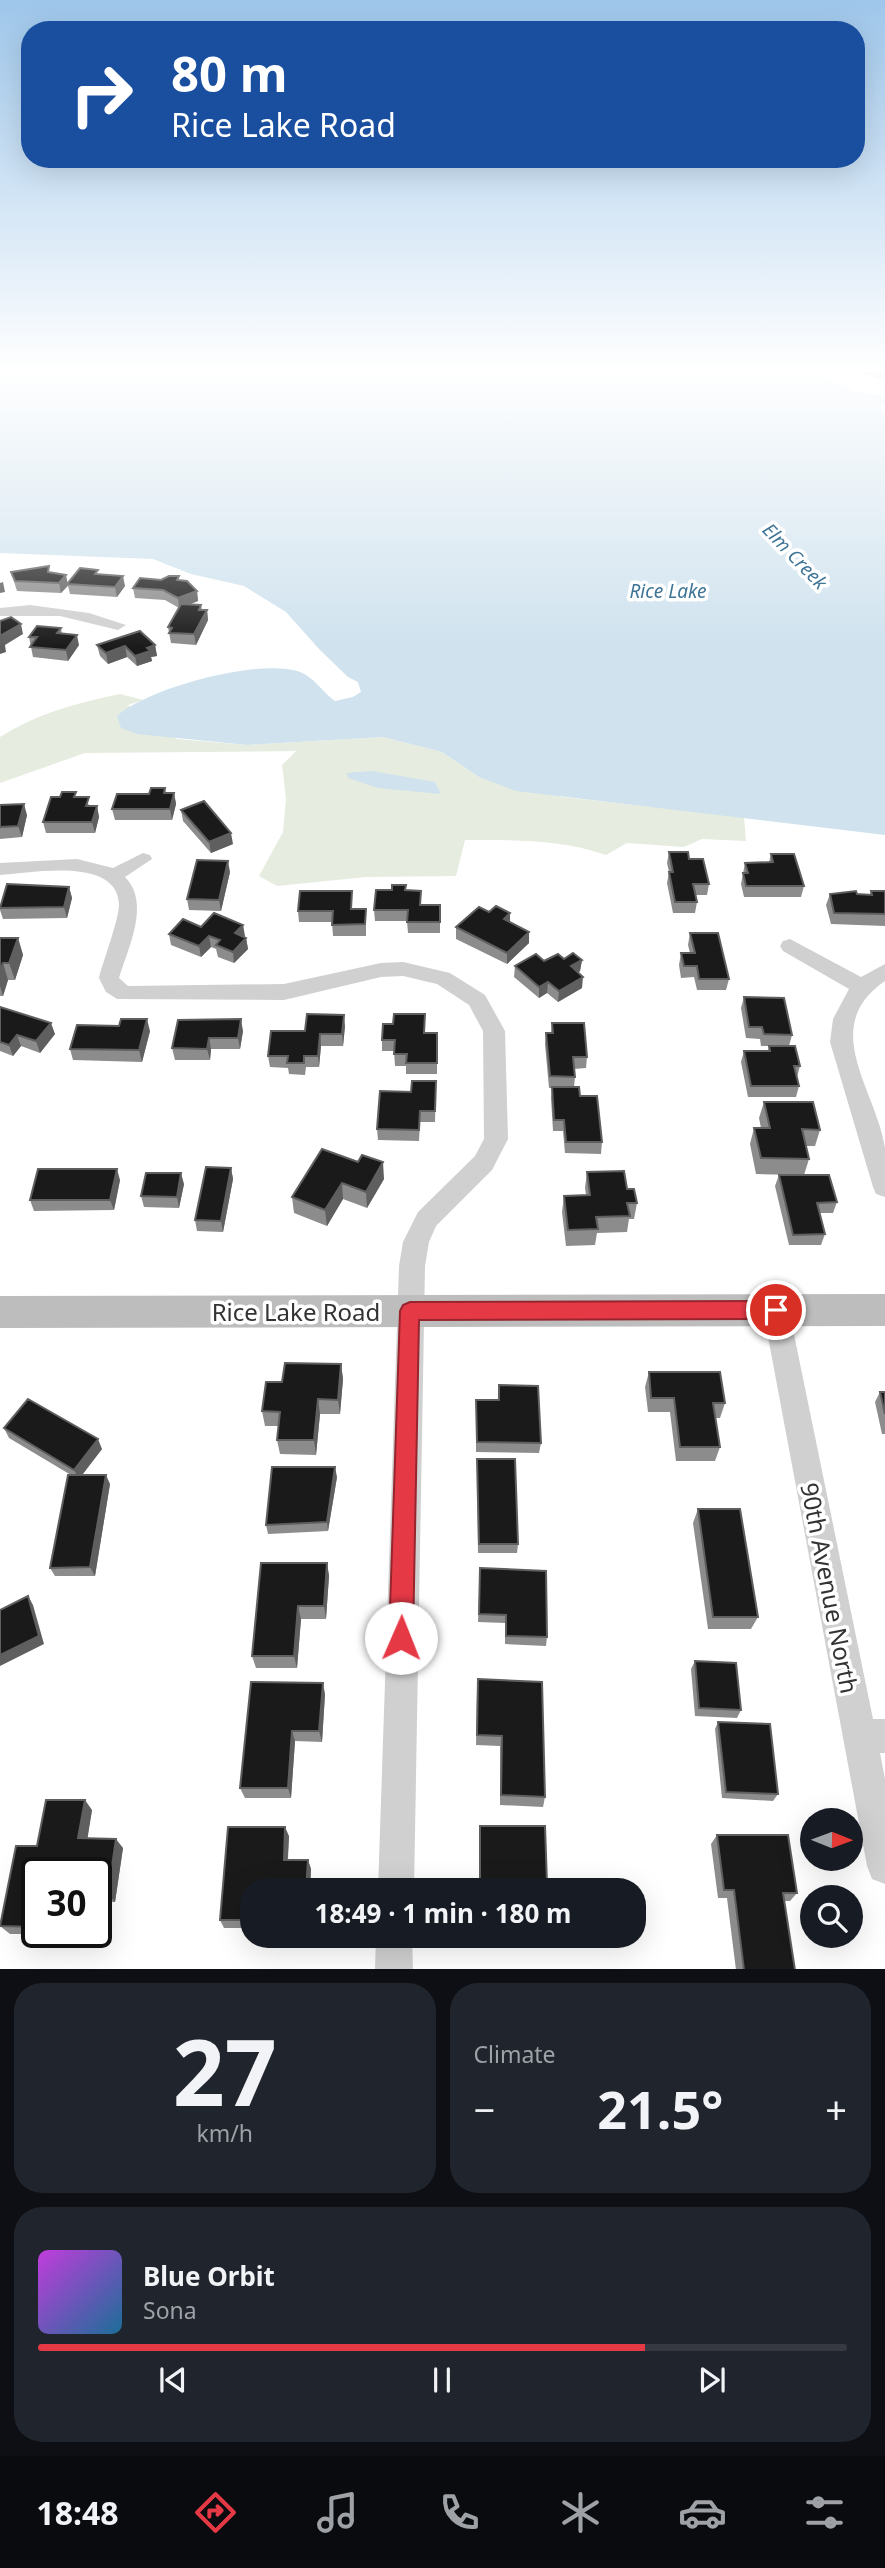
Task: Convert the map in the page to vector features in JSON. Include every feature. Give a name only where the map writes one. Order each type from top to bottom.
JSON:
[{"type":"street","points":[[0,612],[53,612],[89,616],[118,625]]},
{"type":"street","points":[[115,875],[143,859]]},
{"type":"street","points":[[0,869],[71,865],[90,866],[115,875],[128,896],[129,905],[109,978],[113,987],[124,994],[284,992],[381,970],[402,969],[443,978],[460,986],[477,1000],[494,1031],[496,1139],[484,1163],[427,1219],[416,1242],[410,1311],[396,1878]]},
{"type":"street","points":[[790,946],[861,987]]},
{"type":"street","points":[[885,971],[861,987],[849,1002],[841,1021],[841,1042],[885,1187]]},
{"type":"street","name":"90th Avenue North","points":[[776,1310],[872,1736],[885,1866]]},
{"type":"street","name":"Rice Lake Road","points":[[0,1312],[885,1310]]},
{"type":"street","points":[[394,1948],[394,1969]]},
{"type":"shaded area","points":[[120,694],[143,700],[128,705],[177,739],[247,745],[383,737],[442,752],[479,777],[563,797],[744,817],[746,841],[702,839],[684,847],[627,843],[606,855],[554,843],[465,840],[456,876],[366,877],[277,886],[259,876],[283,832],[286,799],[282,765],[296,751],[85,753],[0,783],[0,737],[29,721],[58,710]]},
{"type":"water","name":"Rice Lake","points":[[0,464],[885,464],[885,835],[516,791],[479,777],[442,752],[383,737],[247,745],[137,734],[121,728],[117,716],[152,695],[230,673],[279,668],[297,671],[313,680],[335,701],[353,697],[361,692],[358,682],[348,677],[320,650],[286,612],[244,586],[191,574],[153,559],[0,553]]},
{"type":"water","points":[[372,771],[435,782],[441,794],[378,788],[348,778],[347,773]]},
{"type":"building","points":[[49,566],[48,572],[66,575],[59,583],[15,581],[11,572]]},
{"type":"building","points":[[80,568],[98,570],[95,574],[123,576],[115,587],[67,584]]},
{"type":"building","points":[[169,576],[179,576],[177,580],[187,581],[197,591],[178,598],[163,590],[133,588],[140,578],[161,580]]},
{"type":"building","points":[[181,604],[201,605],[199,610],[207,610],[194,634],[169,633],[172,628],[168,627]]},
{"type":"building","points":[[11,617],[21,624],[0,636],[0,621]]},
{"type":"building","points":[[37,626],[61,628],[57,633],[77,635],[66,650],[30,647],[37,637],[29,637]]},
{"type":"building","points":[[140,631],[155,645],[147,648],[150,651],[135,656],[125,646],[106,653],[97,645]]},
{"type":"building","points":[[151,788],[165,788],[164,793],[174,793],[170,809],[112,809],[117,794],[149,794]]},
{"type":"building","points":[[62,792],[76,792],[74,797],[89,797],[86,806],[97,806],[92,822],[43,822],[51,797],[60,797]]},
{"type":"building","points":[[204,801],[231,833],[209,842],[181,810]]},
{"type":"building","points":[[24,804],[18,826],[0,827],[0,805]]},
{"type":"building","points":[[669,852],[688,852],[689,859],[703,859],[709,884],[693,884],[697,902],[675,902],[669,872],[673,872]]},
{"type":"building","points":[[771,854],[794,854],[804,886],[746,886],[743,873],[748,873],[745,863],[773,862]]},
{"type":"building","points":[[197,860],[228,861],[219,900],[187,899]]},
{"type":"building","points":[[7,884],[69,887],[64,907],[0,908]]},
{"type":"building","points":[[392,885],[406,885],[405,890],[421,891],[420,905],[440,905],[440,922],[407,922],[408,910],[374,910],[376,890],[392,890]]},
{"type":"building","points":[[300,891],[352,891],[351,909],[366,909],[365,924],[332,925],[333,911],[298,911]]},
{"type":"building","points":[[856,891],[857,894],[872,895],[871,891],[885,891],[885,914],[834,913],[830,894]]},
{"type":"building","points":[[496,906],[510,913],[504,919],[529,932],[507,953],[456,927],[479,907],[489,912]]},
{"type":"building","points":[[214,913],[243,925],[235,933],[246,938],[233,952],[216,945],[220,940],[209,936],[199,946],[169,934],[183,919],[201,927]]},
{"type":"building","points":[[690,933],[718,933],[729,979],[699,979],[697,966],[684,966],[681,953],[695,953]]},
{"type":"building","points":[[0,938],[18,938],[9,963],[3,963],[0,972]]},
{"type":"building","points":[[573,953],[582,960],[571,966],[583,977],[559,991],[548,982],[539,987],[515,966],[536,954],[544,961],[558,954],[564,959]]},
{"type":"building","points":[[744,997],[784,998],[792,1035],[764,1034],[762,1027],[749,1027]]},
{"type":"building","points":[[0,1007],[51,1023],[36,1041],[17,1035],[9,1045],[0,1042]]},
{"type":"building","points":[[307,1014],[344,1015],[342,1034],[320,1034],[318,1056],[304,1056],[304,1063],[287,1063],[288,1056],[268,1056],[271,1031],[305,1031]]},
{"type":"building","points":[[394,1014],[425,1014],[424,1033],[437,1033],[437,1063],[406,1063],[407,1054],[394,1054],[395,1040],[382,1040],[383,1024],[393,1024]]},
{"type":"building","points":[[121,1019],[147,1019],[139,1050],[70,1049],[77,1025],[119,1026]]},
{"type":"building","points":[[241,1019],[238,1038],[209,1038],[207,1049],[172,1048],[178,1020]]},
{"type":"building","points":[[552,1023],[584,1023],[587,1057],[573,1057],[575,1077],[550,1076],[546,1033],[553,1033]]},
{"type":"building","points":[[769,1046],[795,1046],[800,1066],[794,1066],[799,1086],[751,1086],[744,1051],[770,1051]]},
{"type":"building","points":[[412,1081],[436,1081],[435,1111],[420,1111],[419,1130],[377,1129],[380,1091],[411,1092]]},
{"type":"building","points":[[552,1087],[579,1087],[580,1096],[597,1096],[602,1142],[566,1142],[564,1120],[554,1120]]},
{"type":"building","points":[[764,1102],[813,1102],[820,1130],[802,1129],[809,1159],[761,1158],[754,1128],[770,1128]]},
{"type":"building","points":[[322,1149],[358,1162],[362,1155],[383,1162],[366,1192],[342,1183],[325,1210],[292,1197]]},
{"type":"building","points":[[206,1167],[231,1168],[221,1221],[195,1220]]},
{"type":"building","points":[[38,1169],[117,1169],[110,1200],[30,1200]]},
{"type":"building","points":[[624,1171],[627,1189],[634,1189],[637,1203],[627,1203],[630,1216],[596,1217],[598,1229],[568,1230],[564,1196],[590,1195],[587,1172]]},
{"type":"building","points":[[146,1173],[181,1173],[177,1197],[141,1196]]},
{"type":"building","points":[[779,1175],[829,1175],[837,1202],[817,1203],[825,1234],[793,1235]]},
{"type":"building","points":[[285,1363],[341,1364],[338,1400],[318,1399],[314,1440],[277,1440],[280,1412],[262,1411],[266,1382],[282,1382]]},
{"type":"building","points":[[649,1372],[720,1372],[725,1403],[713,1403],[720,1447],[680,1447],[674,1398],[651,1398]]},
{"type":"building","points":[[499,1385],[538,1386],[541,1443],[477,1442],[476,1400],[499,1400]]},
{"type":"building","points":[[880,1392],[885,1392],[885,1414]]},
{"type":"building","points":[[28,1399],[98,1439],[74,1470],[4,1428]]},
{"type":"building","points":[[477,1459],[515,1459],[518,1544],[479,1544]]},
{"type":"building","points":[[272,1467],[335,1467],[327,1522],[266,1525]]},
{"type":"building","points":[[68,1475],[106,1475],[90,1567],[50,1568]]},
{"type":"building","points":[[698,1509],[740,1509],[758,1617],[713,1617]]},
{"type":"building","points":[[261,1563],[327,1563],[324,1606],[298,1606],[294,1656],[252,1656]]},
{"type":"building","points":[[480,1568],[546,1571],[547,1637],[506,1636],[506,1615],[479,1614]]},
{"type":"building","points":[[28,1596],[39,1636],[0,1655],[0,1610]]},
{"type":"building","points":[[695,1661],[736,1663],[741,1710],[699,1708]]},
{"type":"building","points":[[478,1679],[542,1682],[545,1797],[501,1795],[502,1736],[477,1735]]},
{"type":"building","points":[[251,1682],[323,1683],[319,1731],[292,1731],[288,1788],[240,1788]]},
{"type":"building","points":[[718,1722],[770,1724],[778,1794],[726,1792]]},
{"type":"building","points":[[46,1800],[85,1800],[78,1838],[116,1839],[112,1866],[112,1857],[21,1857],[21,1927],[0,1926],[16,1846],[37,1846]]},
{"type":"building","points":[[480,1826],[545,1826],[547,1878],[480,1878]]},
{"type":"building","points":[[228,1827],[285,1827],[284,1860],[308,1860],[307,1878],[240,1878],[240,1920],[220,1920]]},
{"type":"building","points":[[717,1835],[788,1835],[797,1893],[783,1893],[795,1969],[744,1969],[734,1890],[724,1890]]},
{"type":"route","points":[[401,1638],[410,1311],[776,1310]]},
{"type":"water label","name":"Elm Creek","points":[[795,556]]}]
